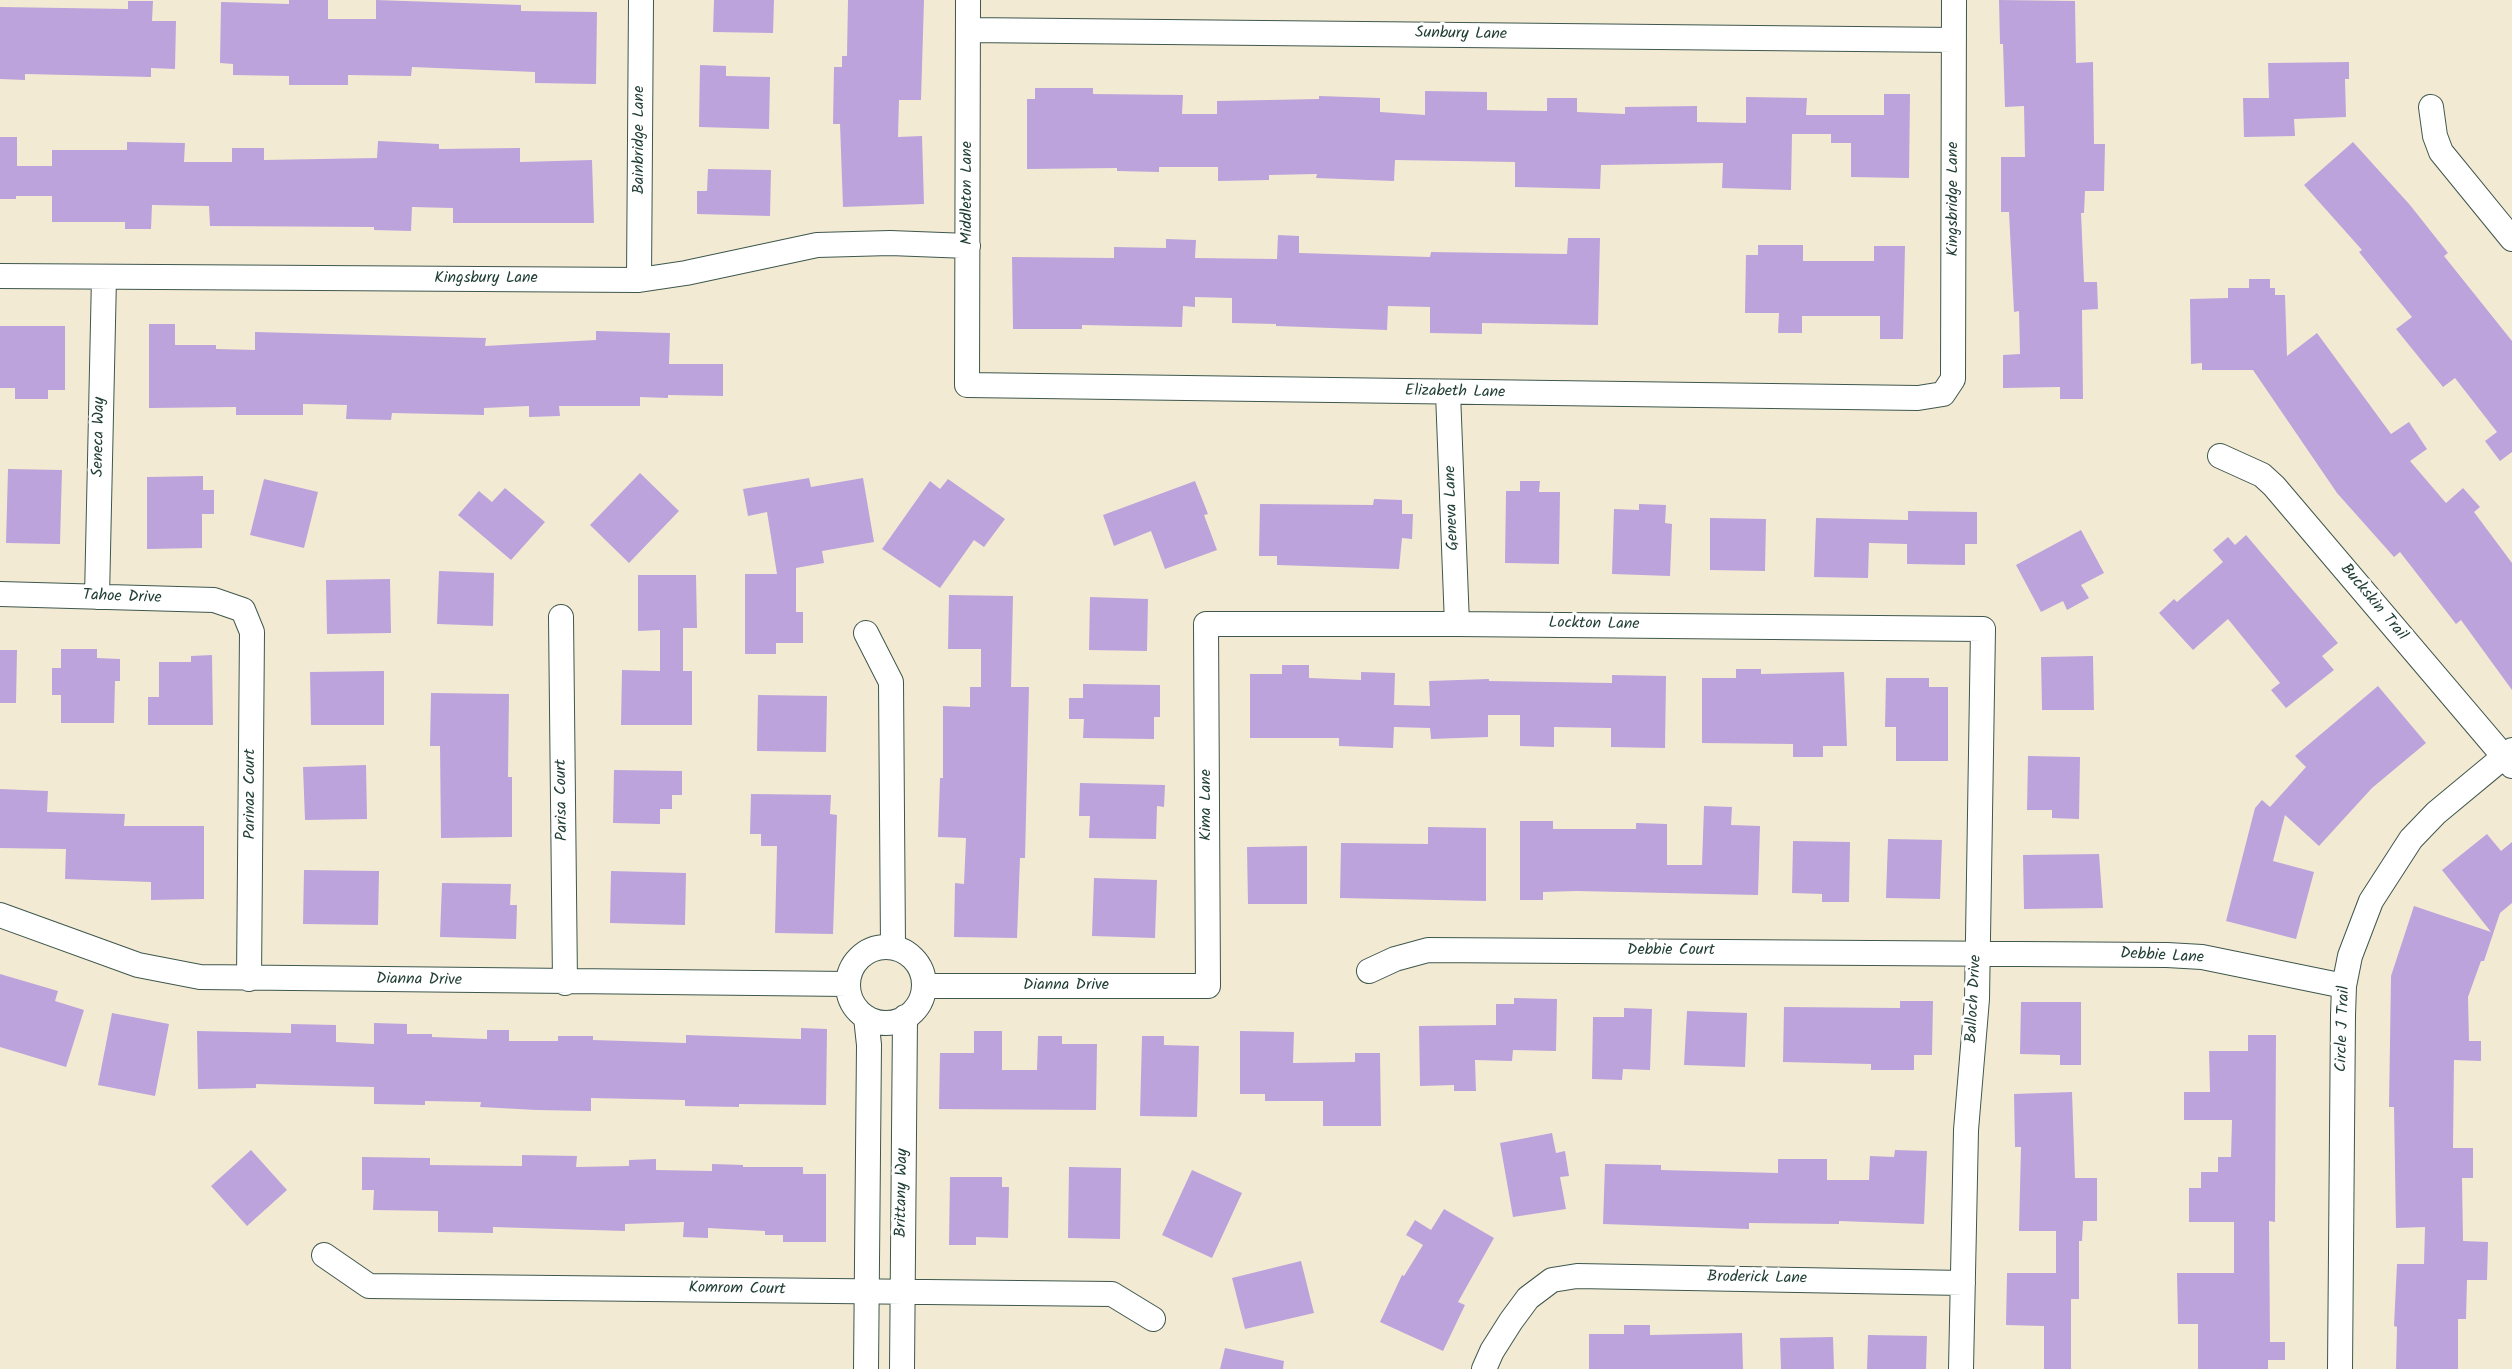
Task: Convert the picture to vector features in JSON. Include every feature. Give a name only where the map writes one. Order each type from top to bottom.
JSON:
[{"type":"street","name":"Bainbridge Lane","points":[[639,280],[641,0]]},
{"type":"street","name":"Middleton Lane","points":[[967,385],[968,0]]},
{"type":"street","name":"Kingsbridge Lane","points":[[1943,394],[1953,379],[1954,0]]},
{"type":"street","name":"Sunbury Lane","points":[[968,30],[1954,40]]},
{"type":"street","points":[[2431,107],[2435,136],[2441,152],[2512,239]]},
{"type":"street","name":"Kingsbury Lane","points":[[0,276],[639,280],[686,273],[817,245],[890,243],[968,246]]},
{"type":"street","name":"Seneca Way","points":[[97,597],[104,277]]},
{"type":"street","name":"Elizabeth Lane","points":[[967,385],[1906,398],[1943,394]]},
{"type":"street","name":"Geneva Lane","points":[[1448,393],[1457,624]]},
{"type":"street","name":"Buckskin Trail","points":[[2220,456],[2262,475],[2274,486],[2509,758]]},
{"type":"street","name":"Tahoe Drive","points":[[0,594],[214,600],[243,610]]},
{"type":"street","name":"Parinaz Court","points":[[243,610],[252,632],[249,979]]},
{"type":"street","name":"Parisa Court","points":[[561,617],[565,983]]},
{"type":"street","name":"Lockton Lane","points":[[1206,624],[1983,629]]},
{"type":"street","name":"Kima Lane","points":[[1206,624],[1208,986]]},
{"type":"street","name":"Balloch Drive","points":[[1961,1369],[1966,1130],[1977,999],[1983,629]]},
{"type":"street","points":[[866,633],[891,682],[893,947]]},
{"type":"street","name":"Circle J Trail","points":[[2340,1369],[2344,986],[2350,956],[2370,901],[2411,839],[2436,813],[2509,758]]},
{"type":"street","name":"Dianna Drive","points":[[0,915],[138,965],[201,978],[848,984]]},
{"type":"street","points":[[880,947],[893,947],[906,952],[916,961],[922,973],[924,986],[921,999],[914,1010],[905,1017],[891,1022],[878,1022],[866,1017],[849,997],[850,971],[857,959],[868,951],[880,947]]},
{"type":"street","name":"Debbie Court","points":[[1369,971],[1395,959],[1428,950],[1978,954]]},
{"type":"street","name":"Debbie Lane","points":[[1978,954],[2202,957],[2344,986]]},
{"type":"street","name":"Dianna Drive","points":[[924,986],[1208,986]]},
{"type":"street","points":[[866,1017],[869,1045],[866,1369]]},
{"type":"street","name":"Brittany Way","points":[[902,1369],[905,1017]]},
{"type":"street","name":"Komrom Court","points":[[324,1255],[369,1286],[1112,1294],[1153,1319]]},
{"type":"street","name":"Broderick Lane","points":[[1484,1369],[1511,1320],[1528,1298],[1552,1280],[1576,1276],[1963,1283]]},
{"type":"building","points":[[289,0],[328,0],[328,19],[376,19],[376,0],[521,5],[521,11],[597,12],[596,84],[535,83],[535,72],[412,67],[411,76],[348,75],[348,85],[289,85],[289,76],[233,75],[233,64],[220,63],[221,2],[289,4]]},
{"type":"building","points":[[714,0],[774,0],[773,33],[713,32]]},
{"type":"building","points":[[848,0],[924,0],[921,100],[899,100],[898,137],[922,136],[924,204],[843,207],[840,124],[833,124],[834,67],[842,67],[842,56],[847,56]]},
{"type":"building","points":[[1999,0],[2075,1],[2076,63],[2093,62],[2094,144],[2105,144],[2104,191],[2085,191],[2084,213],[2081,213],[2084,282],[2097,282],[2098,309],[2082,310],[2083,399],[2060,399],[2060,387],[2003,388],[2003,355],[2020,354],[2019,311],[2014,312],[2009,212],[2001,212],[2001,157],[2025,157],[2024,106],[2005,107]]},
{"type":"building","points":[[128,1],[153,1],[152,21],[176,21],[175,69],[151,68],[151,77],[25,74],[25,80],[0,79],[0,7],[128,9]]},
{"type":"building","points":[[2349,62],[2349,79],[2345,79],[2346,117],[2294,119],[2295,136],[2244,137],[2243,98],[2269,98],[2268,63]]},
{"type":"building","points":[[700,65],[726,66],[726,76],[770,77],[769,129],[699,127]]},
{"type":"building","points":[[1035,88],[1093,88],[1093,94],[1183,95],[1182,114],[1217,114],[1217,101],[1319,99],[1319,96],[1380,98],[1380,112],[1425,115],[1425,91],[1487,92],[1487,110],[1547,111],[1547,98],[1577,98],[1577,112],[1625,114],[1625,107],[1697,106],[1697,122],[1746,123],[1746,97],[1807,98],[1806,115],[1884,115],[1884,94],[1910,94],[1909,178],[1851,177],[1851,143],[1831,143],[1831,134],[1792,134],[1791,190],[1722,188],[1723,163],[1601,165],[1600,189],[1515,187],[1515,162],[1395,160],[1394,181],[1316,178],[1317,174],[1269,175],[1269,180],[1218,181],[1218,167],[1159,167],[1159,172],[1117,171],[1117,168],[1027,169],[1027,99],[1035,99]]},
{"type":"building","points":[[0,137],[17,137],[17,166],[52,166],[52,150],[127,150],[127,142],[185,143],[184,162],[232,162],[232,148],[264,148],[264,160],[377,158],[378,141],[439,144],[439,149],[520,148],[520,162],[592,160],[594,223],[453,223],[453,208],[412,207],[411,231],[374,230],[374,227],[210,226],[209,206],[152,205],[151,229],[125,229],[125,222],[52,222],[52,196],[16,196],[16,199],[0,199]]},
{"type":"building","points":[[2353,142],[2410,205],[2448,253],[2444,256],[2512,341],[2512,452],[2500,461],[2485,441],[2497,432],[2455,378],[2443,387],[2396,329],[2412,317],[2359,252],[2362,250],[2304,185]]},
{"type":"building","points":[[708,169],[771,170],[770,216],[697,214],[697,191],[707,191]]},
{"type":"building","points":[[1278,235],[1299,236],[1299,253],[1430,257],[1431,252],[1567,254],[1568,238],[1600,238],[1598,325],[1482,323],[1482,334],[1430,333],[1430,307],[1388,306],[1387,330],[1232,323],[1232,298],[1195,297],[1195,307],[1183,306],[1182,327],[1082,325],[1082,329],[1013,329],[1012,257],[1114,258],[1114,247],[1166,248],[1166,239],[1196,240],[1195,258],[1277,259]]},
{"type":"building","points":[[1758,245],[1803,245],[1803,261],[1874,261],[1874,246],[1905,246],[1903,339],[1880,339],[1880,316],[1802,316],[1802,333],[1778,333],[1779,313],[1745,313],[1746,255],[1758,255]]},
{"type":"building","points":[[2249,279],[2270,279],[2270,288],[2275,288],[2275,295],[2285,295],[2287,356],[2317,333],[2391,434],[2409,422],[2427,449],[2410,461],[2446,503],[2463,488],[2480,507],[2474,512],[2512,563],[2512,690],[2461,620],[2456,624],[2400,552],[2394,557],[2337,493],[2253,370],[2202,370],[2202,363],[2191,364],[2190,299],[2228,298],[2228,288],[2249,288]]},
{"type":"building","points":[[149,324],[175,324],[175,345],[216,345],[216,349],[255,350],[255,332],[486,338],[485,346],[596,340],[596,331],[670,333],[669,364],[723,364],[723,396],[640,397],[640,406],[559,406],[560,416],[529,417],[529,406],[484,408],[484,415],[392,413],[391,420],[346,419],[347,405],[303,404],[303,415],[236,415],[236,407],[149,408]]},
{"type":"building","points":[[0,326],[65,326],[65,390],[48,390],[48,399],[15,399],[15,388],[0,388]]},
{"type":"building","points":[[8,469],[62,470],[60,544],[6,543]]},
{"type":"building","points":[[640,473],[679,511],[629,563],[590,525]]},
{"type":"building","points":[[203,476],[203,490],[214,490],[214,514],[202,514],[202,548],[147,549],[147,477]]},
{"type":"building","points":[[809,478],[811,487],[863,478],[874,542],[822,551],[824,563],[796,568],[796,612],[803,612],[803,643],[776,643],[776,654],[745,654],[745,574],[777,574],[767,512],[748,516],[743,489]]},
{"type":"building","points":[[264,479],[318,492],[304,548],[250,535]]},
{"type":"building","points":[[948,479],[1005,519],[984,547],[974,540],[940,588],[882,549],[930,481],[940,489]]},
{"type":"building","points":[[1195,481],[1208,514],[1204,515],[1217,550],[1165,569],[1151,531],[1114,546],[1103,515]]},
{"type":"building","points":[[1520,481],[1540,481],[1539,492],[1560,492],[1559,564],[1505,563],[1506,491],[1520,491]]},
{"type":"building","points":[[505,488],[545,522],[511,560],[458,515],[479,491],[492,502]]},
{"type":"building","points":[[1374,499],[1402,500],[1402,514],[1413,514],[1412,539],[1402,538],[1399,569],[1277,565],[1277,556],[1259,556],[1260,504],[1373,505]]},
{"type":"building","points":[[1639,504],[1666,505],[1665,523],[1672,524],[1670,576],[1612,574],[1614,509],[1639,510]]},
{"type":"building","points":[[1908,511],[1977,512],[1977,544],[1965,544],[1965,565],[1907,564],[1907,544],[1869,543],[1868,578],[1814,577],[1816,518],[1908,520]]},
{"type":"building","points":[[1710,518],[1766,519],[1765,571],[1710,570]]},
{"type":"building","points":[[2081,530],[2104,573],[2081,585],[2089,598],[2067,610],[2063,601],[2041,612],[2016,565]]},
{"type":"building","points":[[2246,535],[2338,643],[2322,656],[2334,670],[2286,708],[2271,690],[2280,683],[2228,619],[2193,650],[2159,613],[2174,599],[2177,602],[2223,562],[2213,550],[2228,537],[2235,545]]},
{"type":"building","points":[[439,571],[494,573],[493,626],[437,624]]},
{"type":"building","points":[[638,575],[696,575],[697,628],[683,628],[683,671],[692,671],[692,725],[621,725],[622,670],[660,671],[660,630],[638,631]]},
{"type":"building","points":[[390,579],[391,633],[327,634],[326,580]]},
{"type":"building","points":[[949,595],[1013,596],[1011,687],[1029,687],[1025,858],[1020,858],[1017,938],[954,937],[955,883],[964,884],[966,838],[938,837],[940,778],[943,778],[943,706],[970,707],[970,687],[981,687],[981,649],[948,649]]},
{"type":"building","points":[[1090,597],[1148,599],[1147,651],[1089,650]]},
{"type":"building","points":[[61,649],[97,649],[97,658],[120,659],[120,681],[115,681],[114,723],[61,723],[61,695],[52,695],[52,668],[61,668]]},
{"type":"building","points":[[0,650],[17,650],[16,703],[0,703]]},
{"type":"building","points":[[212,655],[213,725],[148,725],[148,697],[159,697],[159,662],[191,662],[191,656]]},
{"type":"building","points":[[2093,656],[2094,710],[2042,710],[2041,657]]},
{"type":"building","points":[[1282,665],[1309,665],[1309,678],[1361,680],[1361,672],[1395,673],[1394,705],[1430,706],[1429,681],[1489,679],[1489,681],[1612,683],[1612,675],[1666,676],[1665,748],[1611,747],[1611,728],[1554,727],[1554,747],[1520,746],[1520,715],[1488,715],[1488,737],[1431,739],[1430,728],[1394,727],[1393,748],[1339,746],[1339,738],[1250,738],[1250,674],[1282,674]]},
{"type":"building","points":[[1736,669],[1761,669],[1761,674],[1844,672],[1847,746],[1823,746],[1823,757],[1793,757],[1793,744],[1702,743],[1702,678],[1736,678]]},
{"type":"building","points":[[384,671],[384,725],[311,725],[310,672]]},
{"type":"building","points":[[1886,678],[1929,678],[1929,687],[1948,687],[1948,761],[1896,761],[1896,727],[1885,727]]},
{"type":"building","points":[[1083,684],[1160,685],[1160,717],[1154,717],[1154,739],[1083,738],[1084,719],[1069,719],[1069,698],[1083,698]]},
{"type":"building","points":[[2378,686],[2426,743],[2372,788],[2319,846],[2285,815],[2273,861],[2314,872],[2296,939],[2226,921],[2255,808],[2262,800],[2270,807],[2306,767],[2295,756]]},
{"type":"building","points":[[431,693],[509,694],[508,777],[512,777],[512,837],[441,838],[440,746],[430,746]]},
{"type":"building","points":[[758,695],[827,696],[826,752],[757,751]]},
{"type":"building","points":[[2028,756],[2080,757],[2079,819],[2052,818],[2052,810],[2027,810]]},
{"type":"building","points":[[366,765],[367,819],[305,820],[303,767]]},
{"type":"building","points":[[614,770],[682,771],[682,795],[672,795],[672,809],[660,809],[660,824],[613,823]]},
{"type":"building","points":[[1080,783],[1165,785],[1164,807],[1157,806],[1156,839],[1089,838],[1090,816],[1079,816]]},
{"type":"building","points":[[0,789],[48,791],[47,812],[125,814],[124,826],[204,826],[204,899],[151,900],[151,882],[65,879],[66,849],[0,848]]},
{"type":"building","points":[[751,794],[831,795],[830,814],[837,815],[833,934],[775,933],[777,846],[761,846],[761,834],[750,834]]},
{"type":"building","points":[[1704,806],[1732,807],[1731,825],[1760,826],[1758,895],[1577,891],[1543,892],[1543,900],[1520,900],[1520,821],[1553,821],[1553,829],[1636,829],[1636,823],[1667,824],[1667,865],[1702,865]]},
{"type":"building","points":[[1428,827],[1486,828],[1486,901],[1340,898],[1341,843],[1428,844]]},
{"type":"building","points":[[2487,834],[2501,851],[2512,842],[2512,903],[2500,913],[2484,961],[2481,961],[2468,997],[2469,1041],[2481,1041],[2481,1061],[2454,1060],[2453,1148],[2473,1148],[2473,1178],[2462,1178],[2463,1241],[2488,1242],[2487,1280],[2467,1280],[2466,1319],[2458,1319],[2458,1369],[2396,1369],[2397,1327],[2394,1326],[2397,1264],[2424,1264],[2425,1227],[2396,1228],[2394,1107],[2389,1107],[2391,976],[2414,906],[2491,932],[2442,870]]},
{"type":"building","points":[[1888,839],[1942,840],[1940,899],[1886,898]]},
{"type":"building","points":[[1793,841],[1850,842],[1849,902],[1822,902],[1822,894],[1792,893]]},
{"type":"building","points":[[1307,846],[1307,904],[1248,904],[1247,847]]},
{"type":"building","points":[[2099,854],[2103,908],[2024,909],[2023,855]]},
{"type":"building","points":[[304,870],[379,871],[378,925],[303,924]]},
{"type":"building","points":[[611,871],[686,873],[685,925],[610,923]]},
{"type":"building","points":[[1094,878],[1157,880],[1155,938],[1092,936]]},
{"type":"building","points":[[442,883],[511,884],[510,905],[517,905],[516,939],[440,937]]},
{"type":"building","points":[[0,974],[58,991],[55,1001],[84,1010],[66,1067],[0,1047]]},
{"type":"building","points":[[1514,998],[1557,999],[1556,1051],[1513,1050],[1512,1061],[1475,1060],[1476,1091],[1454,1091],[1454,1085],[1420,1086],[1419,1026],[1496,1025],[1496,1004],[1514,1004]]},
{"type":"building","points":[[1900,1001],[1933,1001],[1932,1055],[1914,1055],[1914,1070],[1871,1070],[1871,1064],[1783,1062],[1784,1007],[1900,1008]]},
{"type":"building","points":[[2021,1002],[2081,1002],[2081,1065],[2060,1065],[2060,1055],[2020,1054]]},
{"type":"building","points":[[1624,1008],[1652,1009],[1650,1070],[1623,1069],[1622,1080],[1592,1079],[1593,1017],[1624,1017]]},
{"type":"building","points":[[1687,1011],[1747,1013],[1745,1067],[1684,1065]]},
{"type":"building","points":[[112,1013],[169,1024],[155,1096],[98,1085]]},
{"type":"building","points":[[374,1023],[407,1024],[407,1034],[432,1034],[432,1037],[487,1039],[487,1030],[509,1030],[509,1041],[558,1041],[558,1036],[593,1036],[593,1040],[686,1043],[686,1035],[801,1039],[801,1028],[827,1029],[826,1105],[685,1106],[685,1100],[591,1098],[591,1111],[537,1110],[480,1107],[481,1102],[425,1101],[425,1105],[374,1104],[374,1087],[256,1084],[256,1088],[198,1089],[197,1031],[291,1033],[291,1024],[336,1025],[336,1042],[374,1044]]},
{"type":"building","points":[[974,1031],[1002,1031],[1002,1070],[1037,1070],[1038,1036],[1062,1036],[1062,1044],[1097,1044],[1096,1110],[939,1109],[940,1053],[974,1053]]},
{"type":"building","points":[[1240,1031],[1294,1032],[1293,1063],[1355,1062],[1355,1053],[1380,1053],[1381,1126],[1323,1126],[1323,1101],[1265,1101],[1265,1094],[1240,1094]]},
{"type":"building","points":[[2248,1035],[2276,1035],[2275,1222],[2269,1221],[2270,1342],[2285,1342],[2285,1360],[2268,1360],[2268,1369],[2198,1369],[2198,1324],[2178,1324],[2177,1273],[2234,1273],[2234,1222],[2189,1222],[2189,1188],[2201,1188],[2201,1172],[2218,1172],[2218,1157],[2231,1157],[2232,1120],[2184,1120],[2184,1092],[2210,1092],[2209,1051],[2248,1051]]},
{"type":"building","points":[[1142,1036],[1164,1036],[1164,1045],[1199,1046],[1197,1117],[1140,1116]]},
{"type":"building","points":[[2072,1092],[2075,1178],[2097,1178],[2097,1221],[2083,1221],[2082,1241],[2079,1241],[2079,1299],[2071,1299],[2071,1369],[2044,1369],[2044,1326],[2006,1325],[2007,1273],[2056,1273],[2056,1231],[2019,1231],[2021,1147],[2015,1147],[2014,1094]]},
{"type":"building","points":[[1552,1133],[1556,1153],[1565,1151],[1569,1176],[1560,1177],[1566,1209],[1513,1217],[1500,1143]]},
{"type":"building","points":[[251,1150],[287,1190],[247,1226],[211,1186]]},
{"type":"building","points":[[1895,1150],[1927,1151],[1924,1224],[1839,1221],[1839,1224],[1749,1223],[1749,1229],[1603,1224],[1605,1164],[1661,1165],[1661,1170],[1778,1173],[1778,1159],[1827,1159],[1827,1180],[1869,1180],[1870,1156],[1894,1157]]},
{"type":"building","points":[[522,1155],[577,1156],[576,1167],[629,1166],[629,1160],[656,1159],[656,1170],[712,1171],[712,1164],[743,1165],[743,1167],[803,1167],[803,1174],[826,1174],[826,1242],[783,1242],[783,1235],[765,1235],[765,1231],[708,1228],[708,1238],[683,1237],[684,1222],[625,1224],[625,1231],[493,1227],[493,1233],[438,1232],[438,1211],[373,1210],[374,1190],[362,1190],[362,1157],[430,1158],[430,1165],[522,1166]]},
{"type":"building","points":[[1069,1167],[1121,1168],[1120,1239],[1068,1238]]},
{"type":"building","points":[[1192,1170],[1242,1193],[1212,1258],[1162,1235]]},
{"type":"building","points":[[950,1177],[1002,1177],[1002,1187],[1009,1187],[1008,1238],[976,1237],[976,1245],[949,1245]]},
{"type":"building","points":[[1444,1209],[1494,1238],[1458,1302],[1465,1305],[1443,1351],[1380,1322],[1402,1275],[1404,1276],[1423,1245],[1406,1235],[1415,1220],[1431,1230]]},
{"type":"building","points":[[1301,1261],[1314,1313],[1245,1329],[1232,1278]]},
{"type":"building","points":[[1624,1325],[1650,1325],[1650,1335],[1742,1333],[1743,1369],[1589,1369],[1589,1334],[1624,1334]]},
{"type":"building","points":[[1868,1335],[1927,1336],[1926,1369],[1867,1369]]},
{"type":"building","points":[[1833,1337],[1834,1369],[1781,1369],[1780,1338]]},
{"type":"building","points":[[1225,1348],[1284,1361],[1283,1369],[1220,1369]]}]
